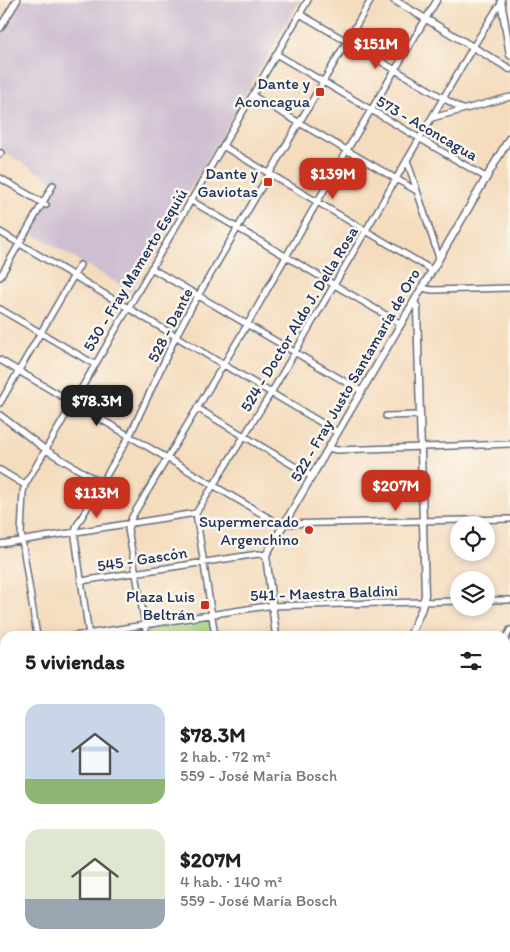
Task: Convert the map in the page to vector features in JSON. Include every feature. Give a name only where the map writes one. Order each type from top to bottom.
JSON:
[{"type":"street","points":[[0,28],[17,0]]},
{"type":"street","name":"530 - Fray Mamerto Esquiú","points":[[36,631],[22,541],[23,492],[25,485],[308,0]]},
{"type":"street","name":"528 - Dante","points":[[74,532],[130,435],[176,336],[198,295],[371,0]]},
{"type":"street","points":[[394,0],[510,69]]},
{"type":"street","points":[[146,631],[128,524],[437,0]]},
{"type":"street","points":[[501,2],[510,55]]},
{"type":"street","name":"524 - Doctor Aldo J. Della Rosa","points":[[196,513],[295,352],[501,2]]},
{"type":"street","points":[[300,14],[462,109]]},
{"type":"street","name":"573 - Aconcagua","points":[[276,54],[487,178]]},
{"type":"street","points":[[252,96],[417,192]]},
{"type":"street","points":[[432,118],[510,97]]},
{"type":"street","name":"522 - Fray Justo Santamaría de Oro","points":[[266,555],[510,137]]},
{"type":"street","points":[[223,146],[432,270]]},
{"type":"street","points":[[407,160],[439,258]]},
{"type":"street","points":[[0,178],[44,204]]},
{"type":"street","points":[[0,277],[44,204],[53,185]]},
{"type":"street","points":[[190,200],[401,324]]},
{"type":"street","points":[[0,232],[337,432]]},
{"type":"street","points":[[0,403],[80,265]]},
{"type":"street","points":[[151,268],[361,391]]},
{"type":"street","points":[[422,288],[432,290],[510,288]]},
{"type":"street","points":[[412,631],[424,602],[417,307],[414,302]]},
{"type":"street","points":[[0,309],[94,364]]},
{"type":"street","points":[[0,360],[283,525],[510,519]]},
{"type":"street","points":[[197,408],[311,476]]},
{"type":"street","points":[[0,415],[46,450],[101,484]]},
{"type":"street","points":[[386,416],[420,415]]},
{"type":"street","points":[[328,448],[337,450],[510,444]]},
{"type":"street","points":[[0,470],[25,485]]},
{"type":"street","points":[[0,544],[196,513],[214,631]]},
{"type":"street","points":[[74,532],[88,631]]},
{"type":"street","name":"545 - Gascón","points":[[81,581],[258,554],[266,555]]},
{"type":"street","points":[[266,555],[275,631]]},
{"type":"street","points":[[495,600],[510,600]]},
{"type":"street","name":"541 - Maestra Baldini","points":[[111,631],[271,606],[450,601]]},
{"type":"shaded area","points":[[21,0],[300,0],[131,291],[30,232],[58,184],[0,150],[0,35]]},
{"type":"green space","points":[[209,616],[211,631],[148,631],[147,626]]},
{"type":"place","name":"Dante y Aconcagua","points":[[320,92]]},
{"type":"place","name":"Dante y Gaviotas","points":[[268,182]]},
{"type":"place","name":"Supermercado Argenchino","points":[[309,530]]},
{"type":"place","name":"Plaza Luis Beltrán","points":[[205,605]]}]
